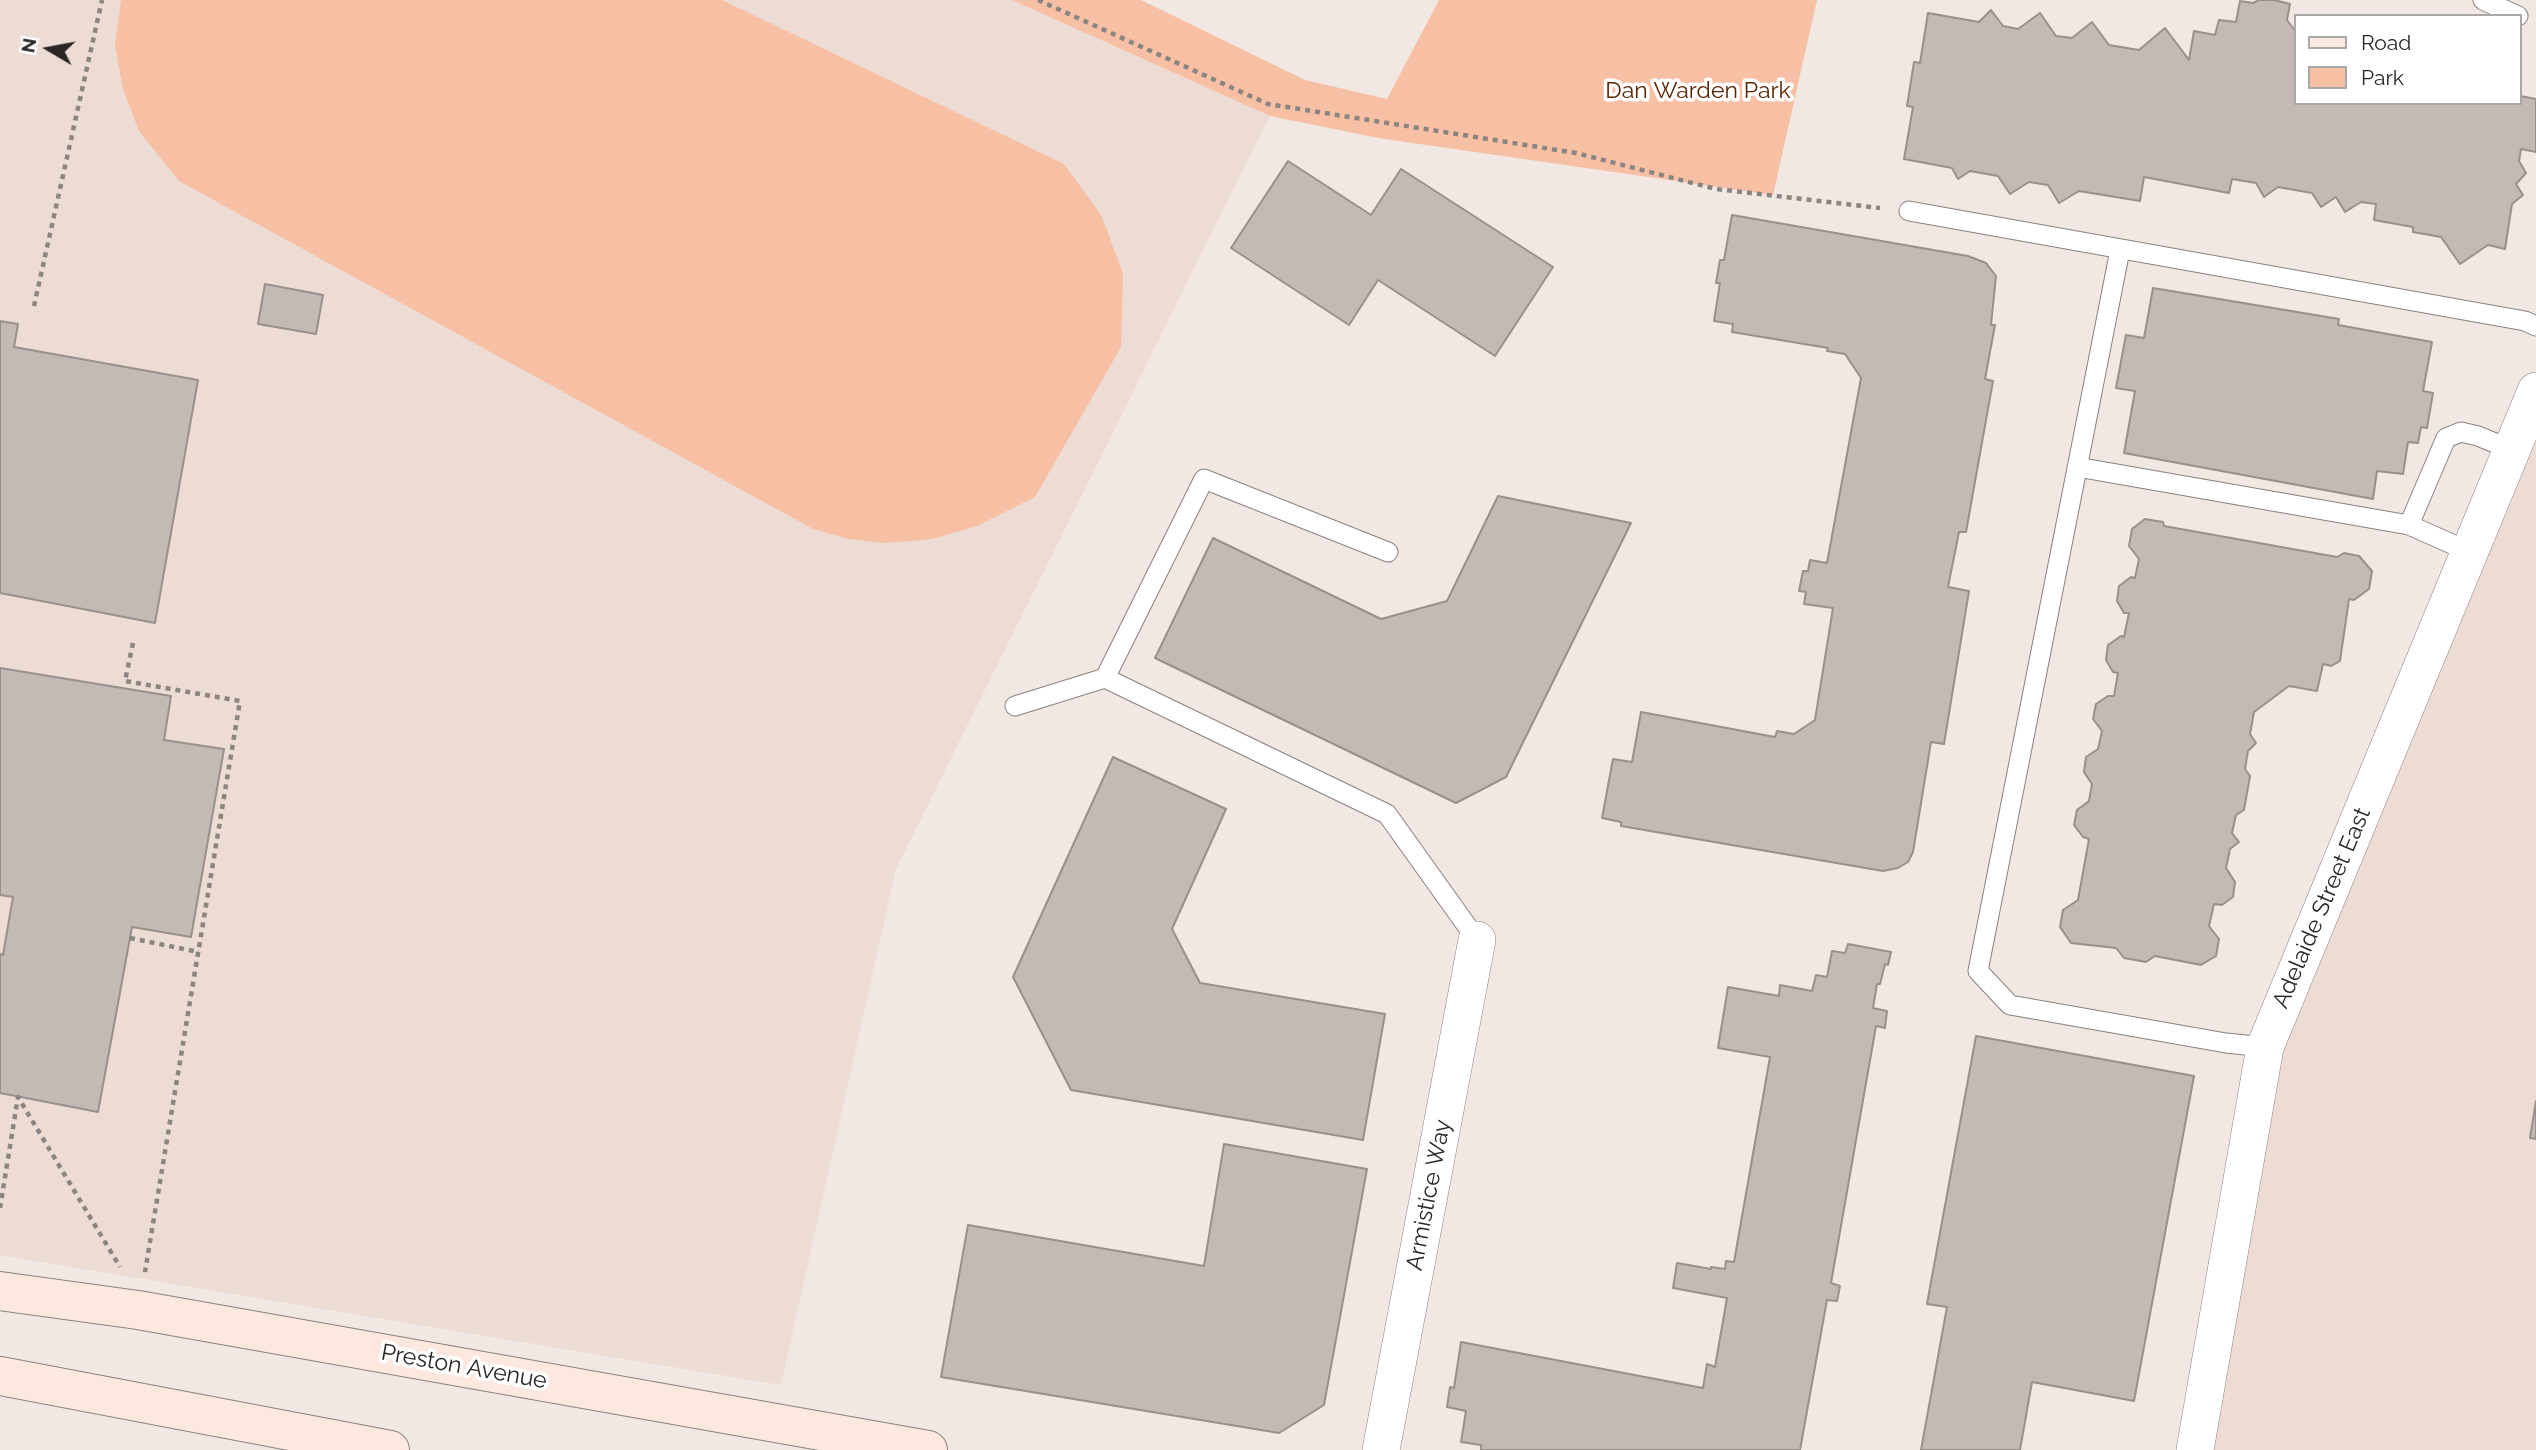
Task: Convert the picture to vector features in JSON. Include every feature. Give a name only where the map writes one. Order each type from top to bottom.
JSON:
[{"type":"main road","name":"Preston Avenue","points":[[0,1291],[138,1310],[928,1450]]},
{"type":"main road","points":[[0,1376],[390,1450]]},
{"type":"street","name":"Adelaide Street East","points":[[2195,1450],[2265,1047],[2536,391]]},
{"type":"street","name":"Armistice Way","points":[[1381,1450],[1477,940]]},
{"type":"lane","points":[[2483,0],[2514,14]]},
{"type":"lane","points":[[1909,211],[2525,321],[2536,326]]},
{"type":"lane","points":[[2120,250],[1978,971],[2010,1005],[2226,1043],[2265,1047]]},
{"type":"lane","points":[[2409,525],[2446,438],[2461,432],[2512,450]]},
{"type":"lane","points":[[2077,467],[2409,525],[2470,552]]},
{"type":"lane","points":[[1105,678],[1204,479],[1388,552]]},
{"type":"lane","points":[[1015,706],[1105,678],[1387,814],[1477,940]]},
{"type":"path","points":[[34,306],[102,0]]},
{"type":"path","points":[[1038,0],[1268,104],[1576,153],[1716,189],[1909,211]]},
{"type":"path","points":[[132,643],[125,681],[240,701],[143,1284]]},
{"type":"path","points":[[130,938],[199,952]]},
{"type":"path","points":[[0,1208],[18,1097],[123,1271]]},
{"type":"shaded area","points":[[0,0],[1012,0],[1270,116],[896,869],[781,1385],[0,1255]]},
{"type":"shaded area","points":[[2536,391],[2536,1450],[2195,1450],[2265,1047]]},
{"type":"green space","points":[[121,0],[722,0],[1064,164],[1101,215],[1123,273],[1121,347],[1035,497],[977,526],[932,539],[886,543],[849,539],[813,529],[179,181],[139,131],[123,89],[115,45]]},
{"type":"green space","name":"Dan Warden Park","points":[[1012,0],[1141,0],[1305,80],[1387,99],[1439,0],[1817,0],[1773,195],[1378,138],[1270,116]]},
{"type":"building","points":[[2259,0],[2274,0],[2290,4],[2287,20],[2294,29],[2294,105],[2522,105],[2522,96],[2536,99],[2536,152],[2521,149],[2519,161],[2526,173],[2516,184],[2523,195],[2512,204],[2505,249],[2488,245],[2460,264],[2441,237],[2413,232],[2413,227],[2374,220],[2376,204],[2361,202],[2345,212],[2336,197],[2321,207],[2312,193],[2278,187],[2264,197],[2256,183],[2232,179],[2229,193],[2144,177],[2140,201],[2079,191],[2059,203],[2048,185],[2029,182],[2010,194],[1998,176],[1970,171],[1958,179],[1952,168],[1904,159],[1913,107],[1907,106],[1914,62],[1920,63],[1928,13],[1979,22],[1991,10],[2003,26],[2018,29],[2040,13],[2056,36],[2072,38],[2092,22],[2109,45],[2139,50],[2165,28],[2189,60],[2194,31],[2215,35],[2219,20],[2236,22],[2240,1],[2253,3]]},
{"type":"building","points":[[1288,161],[1371,215],[1401,169],[1553,267],[1495,356],[1378,280],[1349,325],[1231,248]]},
{"type":"building","points":[[1732,215],[1968,256],[1986,263],[1996,276],[1991,325],[1995,325],[1985,379],[1993,381],[1966,532],[1959,532],[1948,587],[1969,591],[1944,744],[1931,742],[1913,852],[1908,862],[1898,868],[1883,871],[1621,826],[1621,822],[1602,818],[1613,759],[1632,762],[1641,712],[1775,737],[1777,731],[1794,734],[1815,720],[1833,608],[1804,604],[1806,592],[1799,591],[1803,571],[1808,571],[1810,560],[1827,563],[1861,378],[1845,354],[1827,351],[1828,348],[1732,332],[1733,324],[1714,321],[1720,283],[1716,283],[1720,260],[1724,260]]},
{"type":"building","points":[[265,284],[323,295],[316,334],[258,324]]},
{"type":"building","points":[[2153,288],[2339,319],[2338,325],[2432,342],[2423,391],[2433,393],[2427,428],[2421,427],[2418,443],[2408,442],[2403,474],[2377,471],[2373,499],[2124,453],[2135,391],[2116,388],[2126,335],[2144,338]]},
{"type":"building","points":[[0,321],[18,324],[14,347],[198,380],[155,623],[0,593]]},
{"type":"building","points":[[1498,496],[1631,523],[1506,777],[1456,803],[1155,658],[1213,538],[1381,619],[1447,601]]},
{"type":"building","points":[[2145,519],[2163,522],[2164,526],[2337,557],[2344,553],[2359,556],[2372,571],[2369,589],[2354,600],[2349,599],[2340,661],[2331,666],[2323,664],[2317,691],[2289,686],[2254,712],[2250,734],[2256,743],[2248,751],[2245,769],[2250,776],[2244,810],[2236,815],[2232,833],[2239,842],[2230,849],[2226,868],[2235,882],[2233,897],[2222,905],[2214,904],[2209,926],[2219,939],[2216,956],[2201,965],[2155,956],[2146,962],[2124,958],[2116,948],[2071,943],[2060,927],[2063,910],[2078,900],[2089,839],[2083,837],[2074,825],[2077,810],[2089,801],[2092,784],[2084,772],[2086,757],[2098,749],[2102,731],[2093,719],[2096,704],[2108,696],[2114,696],[2118,673],[2113,672],[2106,660],[2108,645],[2121,636],[2124,637],[2129,613],[2124,613],[2117,601],[2119,586],[2131,577],[2135,578],[2139,559],[2129,546],[2132,529]]},
{"type":"building","points":[[0,668],[171,696],[164,740],[224,749],[191,937],[132,927],[98,1112],[0,1093],[0,954],[3,955],[13,897],[0,895]]},
{"type":"building","points":[[1113,757],[1226,809],[1172,929],[1200,983],[1385,1014],[1363,1140],[1071,1090],[1013,977]]},
{"type":"building","points":[[1848,944],[1891,952],[1880,984],[1877,984],[1873,1008],[1887,1011],[1885,1028],[1876,1026],[1831,1283],[1840,1286],[1837,1301],[1827,1300],[1800,1450],[1481,1450],[1481,1445],[1461,1442],[1466,1411],[1447,1407],[1450,1387],[1454,1388],[1461,1342],[1703,1388],[1707,1364],[1715,1367],[1727,1298],[1673,1288],[1677,1263],[1725,1269],[1726,1261],[1734,1262],[1770,1057],[1718,1048],[1728,987],[1779,996],[1780,985],[1812,991],[1816,975],[1827,977],[1832,951],[1845,953]]},
{"type":"building","points":[[1976,1036],[2194,1076],[2134,1401],[2032,1382],[2020,1450],[1921,1450],[1947,1307],[1927,1304]]},
{"type":"building","points":[[2536,1101],[2536,1139],[2530,1138]]},
{"type":"building","points":[[1224,1144],[1367,1169],[1324,1405],[1279,1433],[941,1377],[968,1225],[1204,1266]]}]
